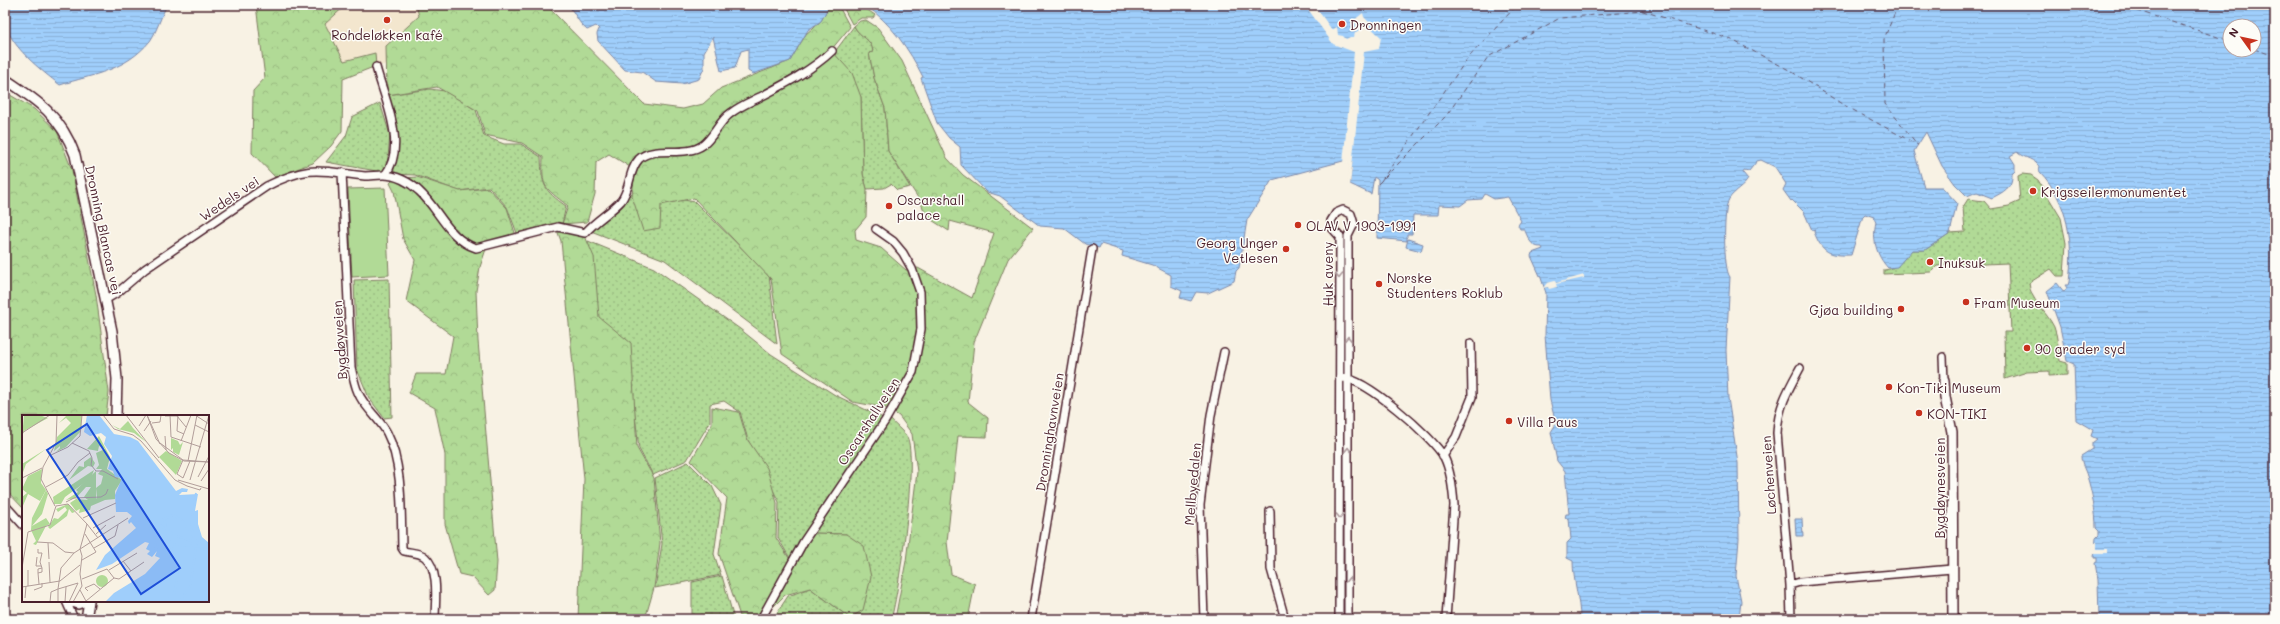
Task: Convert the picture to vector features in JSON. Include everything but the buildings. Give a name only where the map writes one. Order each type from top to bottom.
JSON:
[{"type":"street","name":"Wedels vei","points":[[105,300],[117,293],[145,269],[267,186],[304,171],[322,170],[366,176],[385,175],[406,181],[419,191],[454,235],[466,245],[476,248],[558,227],[585,233],[593,223],[609,213],[621,200],[626,193],[632,170],[639,159],[646,155],[688,152],[703,145],[729,114],[812,67],[832,51]]},
{"type":"street","points":[[376,67],[393,132],[394,155],[391,167],[385,175]]},
{"type":"street","name":"Dronning Blancas vei","points":[[5,79],[44,107],[56,118],[69,139],[75,155],[105,300],[116,364],[116,415]]},
{"type":"street","name":"Bygdøyveien","points":[[342,172],[350,367],[355,387],[363,403],[387,432],[395,452],[401,508],[402,548],[404,551],[425,557],[431,566],[434,578],[435,619]]},
{"type":"street","name":"Huk aveny","points":[[1340,619],[1340,237],[1332,228],[1331,221],[1336,212],[1343,210],[1351,214],[1354,224],[1348,236],[1348,619]]},
{"type":"street","name":"Oscarshallveien","points":[[761,619],[804,541],[885,421],[913,372],[922,329],[920,292],[912,269],[903,254],[893,241],[876,229]]},
{"type":"street","name":"Dronninghavnveien","points":[[1031,619],[1067,391],[1092,249]]},
{"type":"street","name":"Huk aveny","points":[[1339,313],[1348,313]]},
{"type":"street","points":[[1443,456],[1456,437],[1472,397],[1472,343]]},
{"type":"street","name":"Mellbyedalen","points":[[1204,619],[1200,505],[1210,421],[1224,352]]},
{"type":"street","name":"Bygdøynesveien","points":[[1943,357],[1944,398],[1952,432],[1952,569],[1954,619]]},
{"type":"street","name":"Løchenveien","points":[[1791,619],[1790,585],[1777,426],[1783,399],[1800,368]]},
{"type":"street","points":[[1339,379],[1348,378],[1355,381],[1424,431],[1443,456],[1453,491],[1454,505],[1446,619]]},
{"type":"street","points":[[1339,431],[1348,431]]},
{"type":"street","points":[[1339,490],[1348,490]]},
{"type":"street","points":[[5,505],[22,524]]},
{"type":"street","points":[[1270,511],[1271,569],[1285,619]]},
{"type":"street","points":[[1339,544],[1349,544]]},
{"type":"street","points":[[1790,585],[1800,582],[1952,569]]},
{"type":"street","points":[[1339,596],[1348,596]]},
{"type":"street","points":[[67,602],[74,619]]},
{"type":"street","points":[[70,602],[78,605],[86,602]]},
{"type":"street","points":[[86,619],[89,602]]},
{"type":"shaded area","points":[[346,5],[416,5],[419,16],[386,46],[386,65],[376,66],[374,53],[344,61],[325,24]]},
{"type":"green space","points":[[256,5],[346,5],[325,24],[344,61],[375,53],[376,66],[343,79],[342,131],[331,146],[313,163],[275,177],[252,153],[253,91],[265,78]]},
{"type":"green space","points":[[416,5],[546,5],[644,104],[683,109],[703,104],[721,88],[790,61],[806,34],[821,21],[829,6],[838,5],[850,27],[831,50],[852,73],[861,97],[863,174],[867,189],[866,217],[855,230],[856,240],[881,248],[906,270],[918,268],[972,298],[994,233],[950,221],[949,231],[927,217],[920,201],[888,151],[885,108],[874,78],[869,53],[873,52],[872,47],[854,26],[860,21],[866,20],[878,28],[902,61],[947,158],[963,175],[1033,228],[1008,259],[974,342],[968,402],[988,418],[987,437],[958,436],[947,542],[951,574],[975,584],[968,619],[895,619],[906,561],[917,472],[912,434],[899,416],[886,408],[853,402],[782,354],[771,279],[694,198],[661,205],[660,228],[643,231],[632,196],[635,170],[609,154],[596,162],[595,194],[587,222],[562,224],[568,206],[553,194],[546,186],[543,175],[543,157],[522,143],[485,135],[478,111],[437,87],[387,95],[386,46],[419,16]]},
{"type":"green space","points":[[842,5],[860,5],[875,15],[873,18],[861,18],[852,24]]},
{"type":"green space","points":[[854,26],[872,47],[873,52],[869,53],[874,78],[885,108],[888,151],[910,187],[897,190],[891,184],[884,188],[867,189],[863,174],[861,97],[834,53]]},
{"type":"green space","points":[[430,89],[445,91],[476,110],[484,136],[504,144],[521,144],[541,157],[542,174],[545,186],[553,196],[566,206],[562,224],[551,224],[517,233],[507,207],[489,187],[459,191],[415,175],[392,174],[397,154],[397,144],[395,125],[387,95]]},
{"type":"green space","points":[[5,92],[34,109],[57,131],[72,170],[96,295],[109,392],[106,415],[22,415],[22,507],[5,489]]},
{"type":"green space","points":[[380,103],[390,135],[387,168],[382,172],[326,162],[346,136],[352,117]]},
{"type":"green space","points":[[2022,174],[2031,175],[2038,180],[2061,218],[2066,243],[2064,276],[2057,276],[2051,269],[2029,283],[2032,295],[2054,327],[2060,361],[2067,363],[2067,375],[2049,376],[2049,371],[2027,372],[2005,379],[2004,332],[2011,332],[2008,263],[1937,266],[1931,272],[1884,274],[1884,270],[1896,266],[1912,250],[1925,250],[1950,233],[1965,232],[1963,207],[1968,199],[1984,201],[1991,209],[2009,206],[2020,201],[2018,176]]},
{"type":"green space","points":[[417,177],[460,191],[488,188],[507,208],[516,236],[488,243],[480,267],[476,291],[478,341],[497,562],[495,590],[489,595],[472,577],[459,574],[445,524],[445,455],[435,408],[409,393],[416,374],[446,374],[453,336],[406,301],[415,260],[403,239],[394,191],[390,183],[394,179]]},
{"type":"green space","points":[[385,188],[389,275],[352,277],[348,189]]},
{"type":"green space","points":[[634,191],[695,202],[769,275],[777,344],[665,260],[591,231]]},
{"type":"green space","points":[[557,230],[585,236],[594,257],[599,317],[631,343],[637,448],[654,478],[660,543],[654,588],[645,619],[578,619],[584,479],[561,241]]},
{"type":"green space","points":[[588,241],[654,268],[740,329],[771,354],[835,395],[883,418],[814,520],[791,560],[778,538],[779,502],[748,440],[740,412],[724,401],[710,404],[710,422],[687,460],[653,475],[639,449],[627,348],[597,317]]},
{"type":"green space","points":[[389,279],[392,417],[384,418],[369,398],[357,369],[354,280]]},
{"type":"green space","points":[[712,407],[739,412],[747,439],[767,468],[777,503],[776,538],[791,561],[797,563],[813,533],[846,534],[864,546],[871,577],[863,610],[850,618],[810,588],[785,595],[761,619],[741,619],[719,554],[727,498],[691,461],[712,424]]},
{"type":"green space","points":[[890,419],[907,437],[910,449],[909,496],[906,525],[891,619],[773,619],[788,596],[810,588],[850,618],[846,534],[813,533]]},
{"type":"green space","points":[[688,462],[712,486],[721,505],[714,554],[721,575],[655,588],[662,544],[655,478]]},
{"type":"green space","points":[[722,576],[734,619],[692,619],[692,582]]},
{"type":"water","points":[[5,5],[167,5],[150,41],[130,59],[108,70],[60,85],[27,57],[12,39],[7,30],[5,21]]},
{"type":"water","points":[[567,5],[832,5],[828,8],[821,21],[808,30],[790,61],[753,74],[748,71],[748,49],[741,51],[735,68],[721,71],[713,37],[704,52],[704,68],[699,79],[682,84],[656,82],[642,72],[625,70],[598,41],[597,34],[599,29],[596,26],[587,30]]},
{"type":"water","points":[[865,5],[2275,5],[2275,619],[2099,619],[2098,580],[2095,563],[2097,562],[2097,558],[2094,558],[2096,538],[2099,535],[2099,531],[2096,528],[2092,495],[2081,456],[2092,449],[2092,443],[2097,439],[2091,436],[2093,430],[2076,420],[2074,364],[2067,361],[2060,327],[2047,291],[2057,283],[2064,292],[2067,288],[2065,285],[2068,285],[2069,282],[2071,252],[2067,223],[2057,196],[2040,172],[2038,165],[2017,152],[2010,156],[2015,164],[2015,171],[2012,174],[2011,183],[2006,189],[1992,198],[1977,192],[1967,196],[1955,184],[1942,166],[1926,132],[1914,151],[1924,187],[1942,187],[1957,203],[1950,233],[1925,250],[1912,250],[1897,267],[1888,268],[1880,258],[1876,246],[1874,235],[1876,222],[1874,217],[1865,214],[1863,216],[1851,255],[1837,255],[1827,251],[1820,244],[1814,232],[1815,229],[1812,230],[1804,212],[1792,200],[1791,201],[1783,190],[1786,184],[1775,167],[1761,160],[1757,161],[1749,171],[1744,170],[1743,173],[1748,179],[1729,199],[1725,226],[1726,263],[1730,277],[1726,350],[1728,398],[1738,463],[1739,539],[1736,576],[1741,601],[1739,619],[1580,619],[1573,561],[1567,558],[1567,543],[1571,539],[1569,519],[1565,518],[1566,514],[1569,514],[1565,471],[1557,461],[1551,432],[1556,424],[1550,400],[1545,335],[1546,293],[1531,256],[1532,253],[1543,249],[1542,247],[1532,244],[1524,229],[1520,229],[1518,225],[1521,221],[1508,197],[1494,199],[1485,194],[1482,199],[1468,200],[1460,206],[1439,205],[1438,215],[1413,215],[1412,234],[1407,234],[1407,241],[1377,238],[1378,180],[1374,177],[1371,194],[1350,184],[1352,161],[1343,161],[1272,180],[1247,220],[1239,268],[1236,271],[1234,281],[1208,293],[1196,292],[1191,301],[1180,298],[1182,291],[1171,286],[1171,275],[1152,265],[1122,256],[1123,251],[1101,244],[1099,248],[1085,244],[1064,228],[1040,226],[1000,196],[987,192],[961,165],[960,147],[949,138],[937,123],[921,78],[923,77],[912,56],[891,28]]},
{"type":"water","points":[[1408,239],[1423,244],[1421,251],[1406,247]]},
{"type":"water","points":[[1795,519],[1802,519],[1803,536],[1796,536]]},
{"type":"pier","name":"Dronningen","points":[[1305,5],[1311,5],[1315,10],[1317,9],[1332,30],[1337,27],[1338,35],[1343,36],[1346,39],[1354,37],[1355,33],[1359,30],[1356,26],[1357,21],[1353,21],[1363,13],[1364,17],[1371,24],[1369,26],[1381,37],[1379,49],[1364,52],[1350,186],[1348,184],[1350,163],[1343,163],[1354,52],[1333,44]]},
{"type":"pier","points":[[1584,275],[1584,278],[1556,284],[1557,287],[1549,289],[1548,287],[1543,288],[1547,283],[1555,281],[1556,283]]},
{"type":"pier","points":[[2094,542],[2097,542],[2097,549],[2107,549],[2107,553],[2092,553]]},
{"type":"ferry route","points":[[1381,181],[1468,58],[1517,5]]},
{"type":"ferry route","points":[[1898,5],[1884,39],[1885,104],[1917,144]]},
{"type":"ferry route","points":[[2120,5],[2222,38]]},
{"type":"ferry route","points":[[1378,184],[1446,116],[1488,57],[1560,18],[1643,11],[1728,38],[1789,70],[1842,104],[1918,145]]},
{"type":"ferry route","points":[[2262,52],[2275,56]]},
{"type":"place","name":"Rohdeløkken kafé","points":[[387,20]]},
{"type":"place","name":"Dronningen","points":[[1342,24]]},
{"type":"place","name":"Krigsseilermonumentet","points":[[2033,191]]},
{"type":"place","name":"Oscarshall palace","points":[[889,206]]},
{"type":"place","name":"OLAV V 1903-1991","points":[[1298,225]]},
{"type":"place","name":"Georg Unger Vetlesen","points":[[1286,249]]},
{"type":"place","name":"Inuksuk","points":[[1930,262]]},
{"type":"place","name":"Norske Studenters Roklub","points":[[1379,284]]},
{"type":"place","name":"Fram Museum","points":[[1966,302]]},
{"type":"place","name":"Gjøa building","points":[[1901,309]]},
{"type":"place","name":"90 grader syd","points":[[2027,348]]},
{"type":"place","name":"Kon-Tiki Museum","points":[[1889,387]]},
{"type":"place","name":"KON-TIKI","points":[[1919,413]]},
{"type":"place","name":"Villa Paus","points":[[1509,421]]}]
